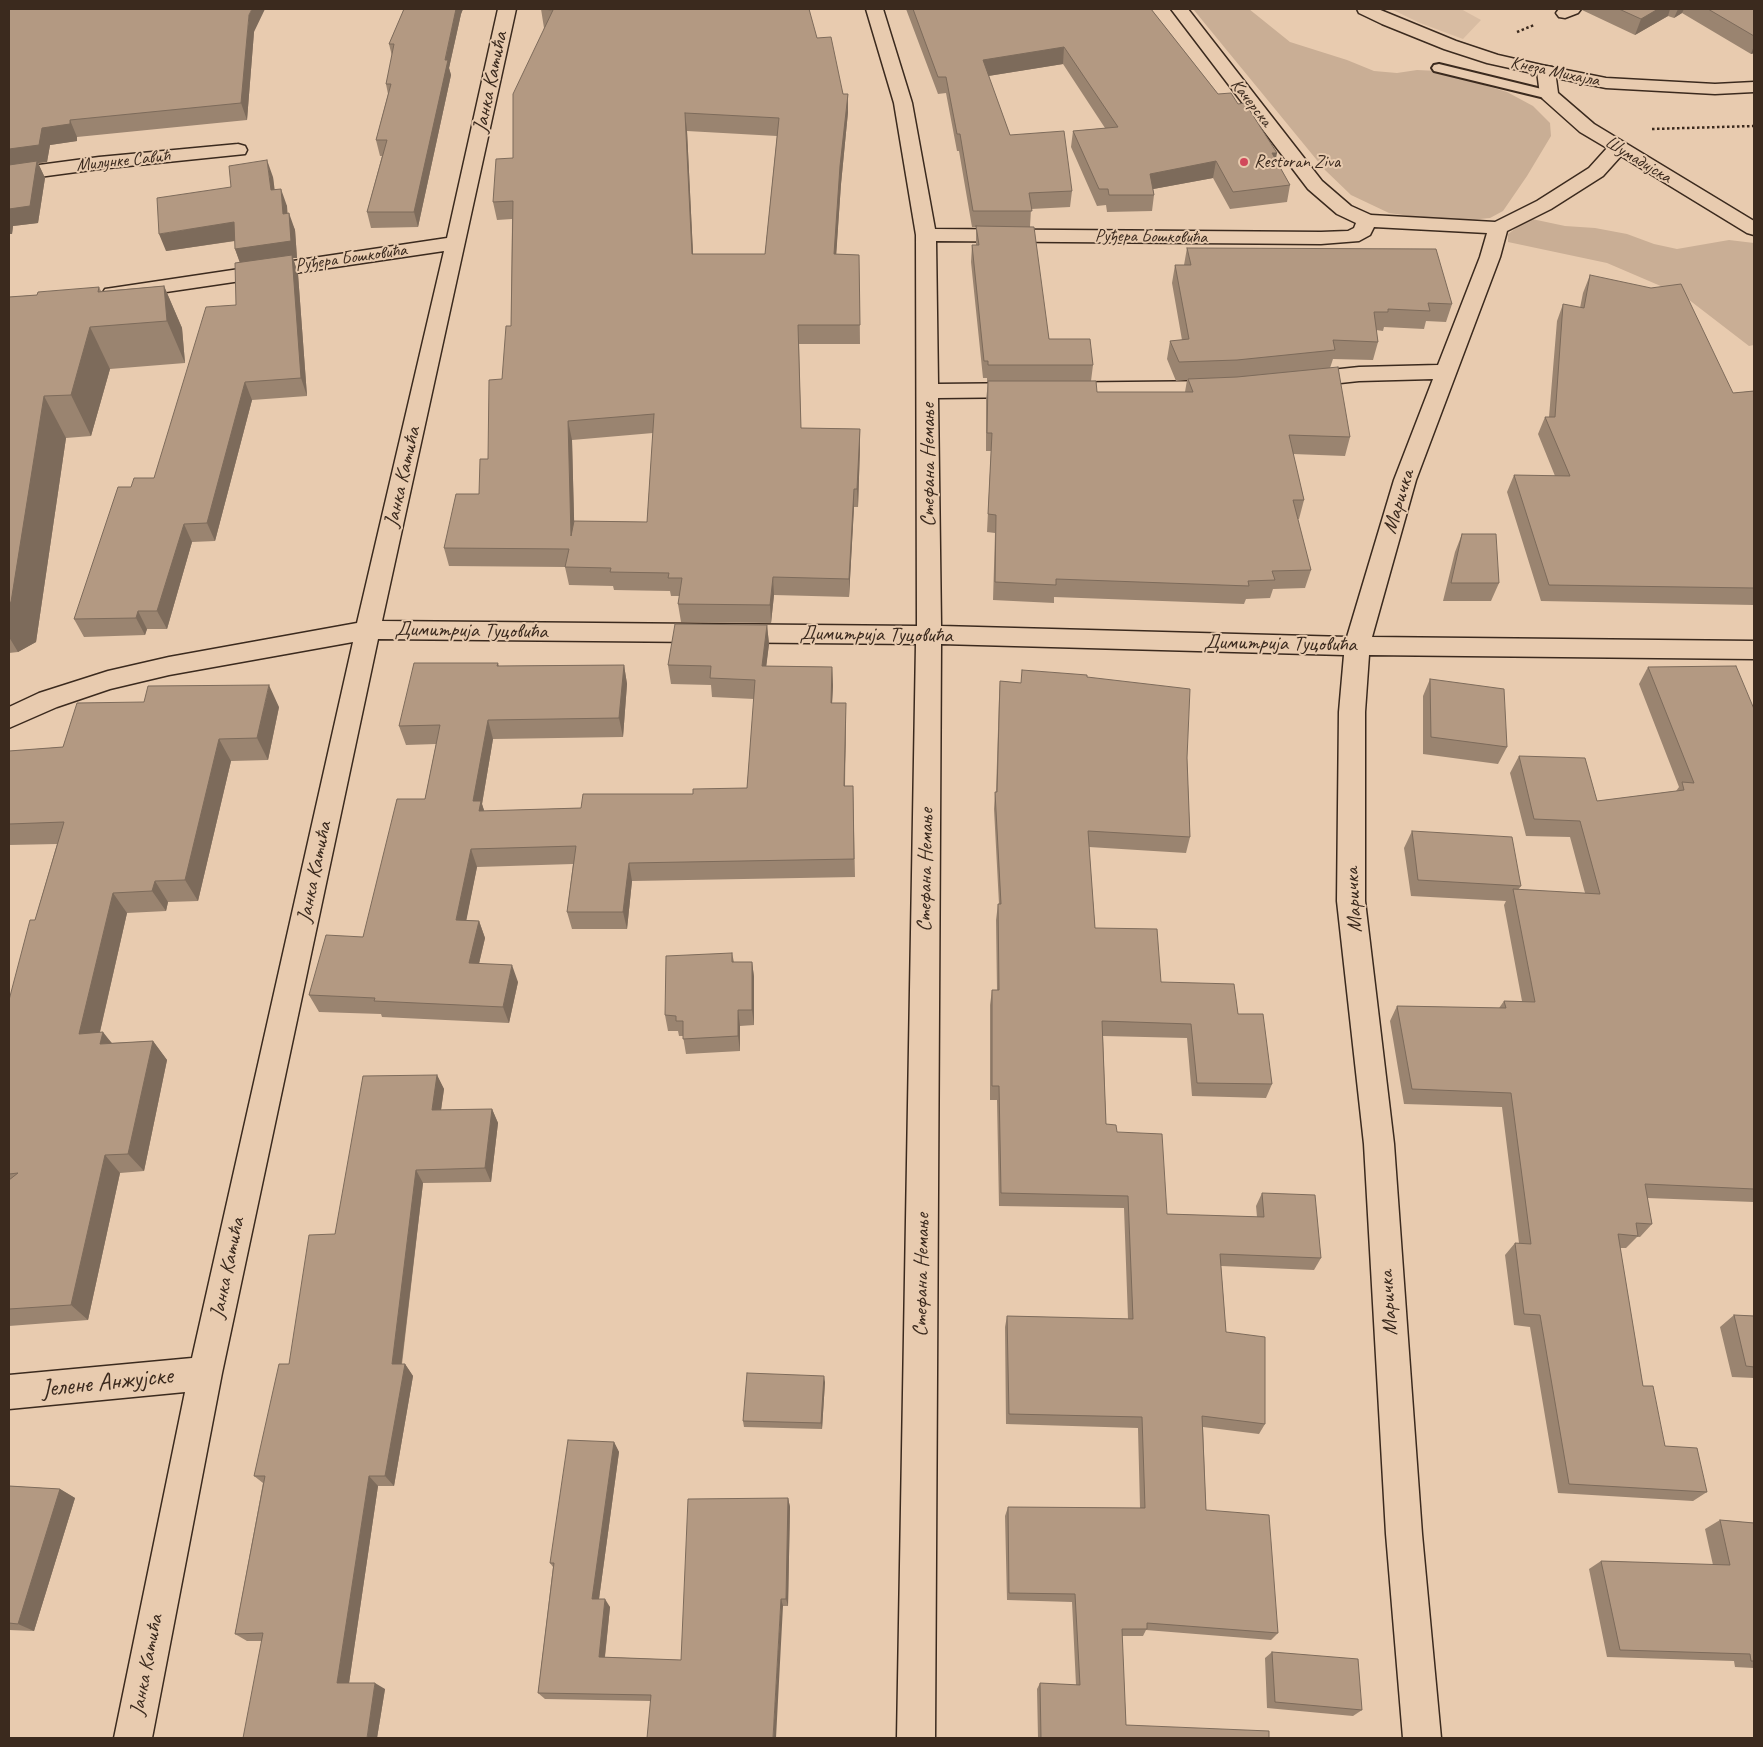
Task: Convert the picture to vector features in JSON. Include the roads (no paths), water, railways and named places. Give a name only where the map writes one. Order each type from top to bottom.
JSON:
[{"type":"street","name":"Јанка Катића","points":[[133,1738],[205,1373],[507,9]]},
{"type":"street","name":"Стефана Немање","points":[[874,9],[903,103],[926,235],[929,635],[916,1738]]},
{"type":"street","name":"Качерска","points":[[1178,9],[1315,185],[1344,210],[1367,221],[1498,228]]},
{"type":"street","name":"Кнеза Михајла","points":[[1365,9],[1388,20],[1493,59],[1546,71],[1606,83],[1715,89],[1754,87]]},
{"type":"street","points":[[1546,71],[1549,95]]},
{"type":"street","name":"Шумадијска","points":[[1549,95],[1587,128],[1754,229]]},
{"type":"street","points":[[1498,228],[1544,205],[1596,172],[1618,148]]},
{"type":"street","name":"Милунке Савић","points":[[9,175],[99,163],[238,150]]},
{"type":"street","name":"Руђера Бошковића","points":[[926,235],[1321,238],[1352,237],[1363,230],[1367,221]]},
{"type":"street","name":"Маричка","points":[[1422,1738],[1404,1534],[1380,1144],[1351,901],[1352,712],[1356,646],[1405,480],[1490,257],[1498,228]]},
{"type":"street","name":"Руђера Бошковића","points":[[95,297],[456,243]]},
{"type":"street","points":[[1281,382],[1359,374],[1446,372]]},
{"type":"street","points":[[928,391],[1163,390],[1242,386]]},
{"type":"street","name":"Димитрија Туцовића","points":[[9,718],[48,700],[108,680],[169,666],[368,630],[929,635],[1356,646],[1754,650]]},
{"type":"street","name":"Јелене Анжујске","points":[[9,1392],[205,1373]]},
{"type":"lane","points":[[1439,68],[1549,95]]},
{"type":"place","name":"Restoran Ziva","points":[[1244,162]]}]
